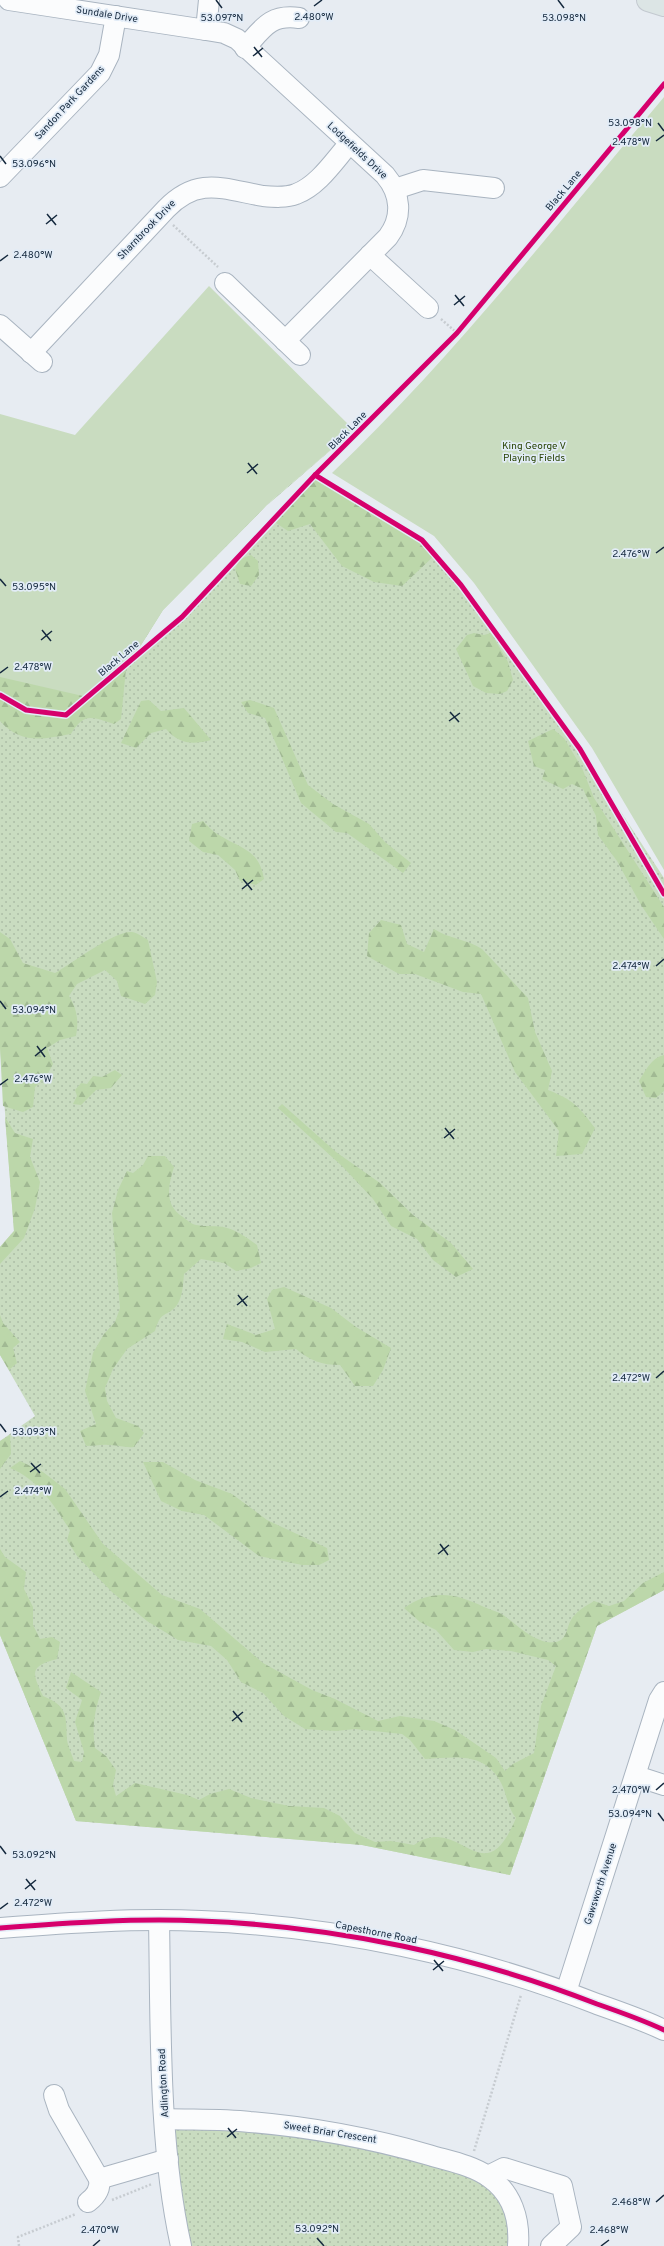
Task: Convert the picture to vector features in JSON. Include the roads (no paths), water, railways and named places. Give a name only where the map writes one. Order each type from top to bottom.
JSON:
[{"type":"main road","points":[[648,0],[664,4]]},
{"type":"street","name":"Sundale Drive","points":[[8,0],[206,30]]},
{"type":"street","points":[[206,30],[208,0]]},
{"type":"street","name":"Sandon Park Gardens","points":[[0,177],[100,73],[109,55],[116,16]]},
{"type":"street","points":[[245,48],[273,19],[285,16],[298,18]]},
{"type":"street","name":"Lodgefields Drive","points":[[206,30],[230,35],[385,175],[395,189],[399,208],[395,226],[370,255],[285,341]]},
{"type":"street","name":"Sharnbrook Drive","points":[[0,325],[37,358],[161,214],[178,198],[196,188],[210,187],[273,197],[295,194],[320,176],[349,144]]},
{"type":"street","points":[[395,189],[423,180],[494,188]]},
{"type":"street","points":[[370,255],[428,308]]},
{"type":"street","points":[[225,283],[300,355]]},
{"type":"street","name":"Gawsworth Avenue","points":[[566,1992],[659,1700],[664,1692]]},
{"type":"street","points":[[636,1776],[664,1785]]},
{"type":"street","name":"Capesthorne Road","points":[[0,1928],[67,1923],[159,1920],[203,1921],[330,1934],[435,1953],[526,1978],[664,2030]]},
{"type":"street","name":"Adlington Road","points":[[159,1920],[165,2119],[168,2159],[181,2246]]},
{"type":"street","points":[[54,2095],[59,2110],[99,2179],[100,2185],[97,2193],[88,2202]]},
{"type":"street","name":"Sweet Briar Crescent","points":[[165,2119],[249,2121],[334,2132],[393,2144],[470,2167],[488,2176],[505,2192],[515,2210],[519,2229],[518,2246]]},
{"type":"street","points":[[99,2179],[168,2159]]},
{"type":"street","points":[[488,2176],[504,2168],[562,2186],[571,2227],[552,2246]]},
{"type":"park label","name":"King George V Playing Fields","points":[[534,452]]}]
